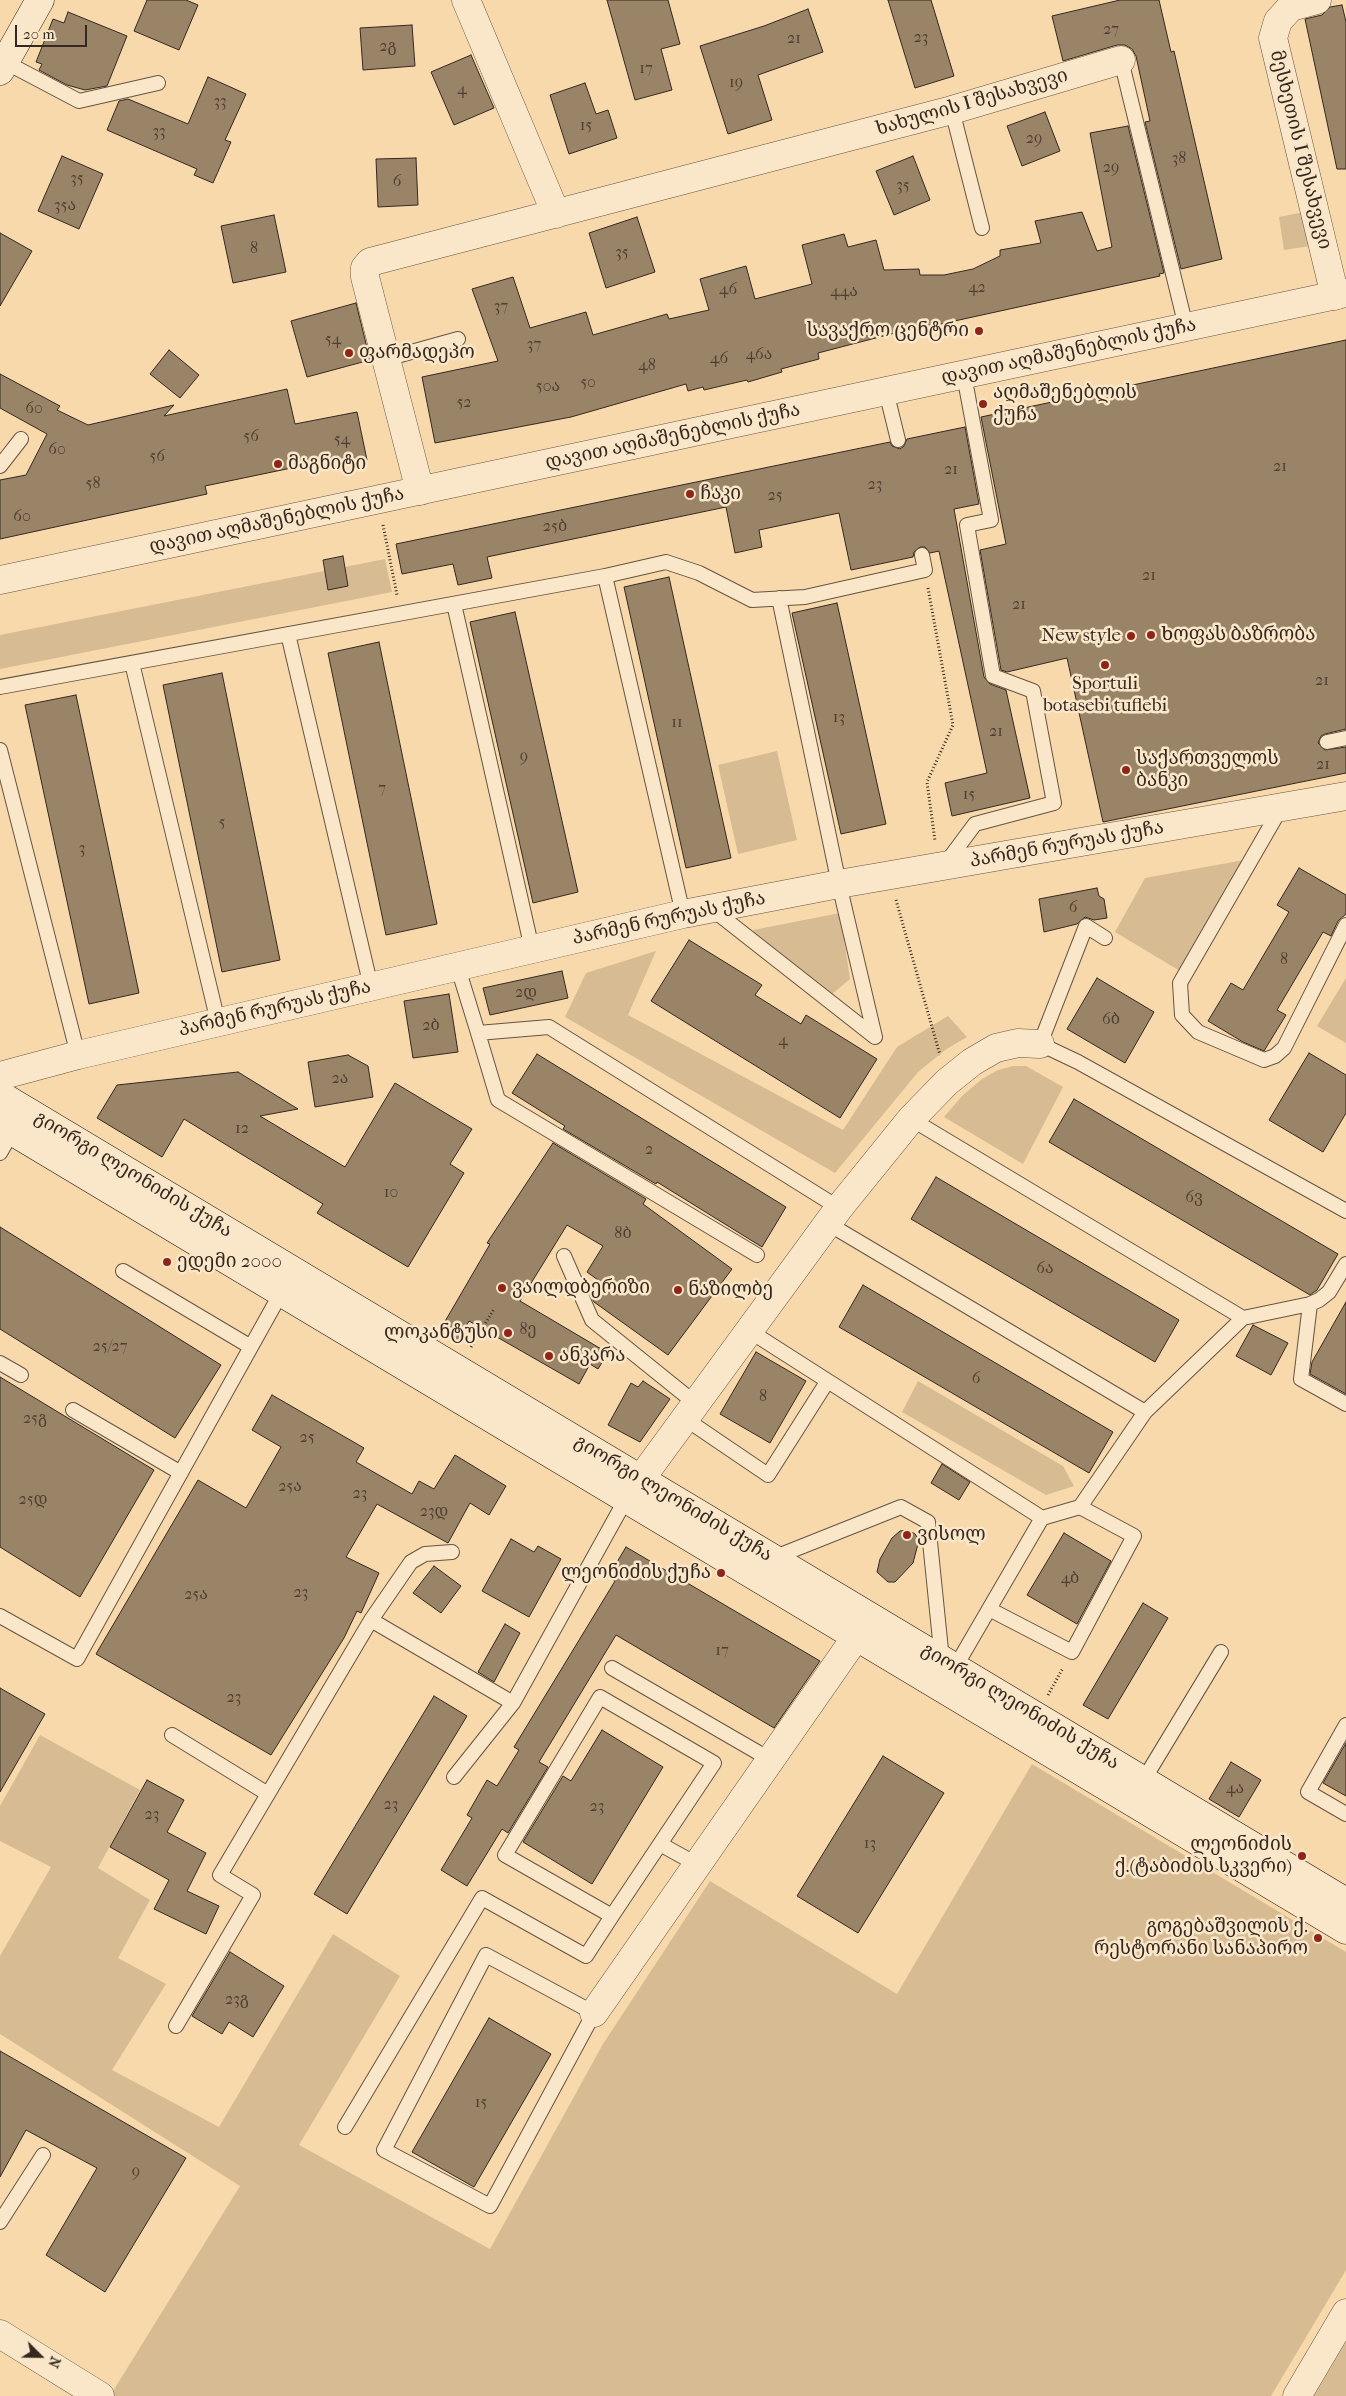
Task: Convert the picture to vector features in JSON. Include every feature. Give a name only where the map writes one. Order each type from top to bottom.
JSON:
[{"type":"street","points":[[3,67],[40,0]]},
{"type":"street","points":[[466,0],[556,214]]},
{"type":"street","name":"მესხეთის I შესახვევი","points":[[1317,0],[1292,7],[1278,21],[1273,38],[1340,294]]},
{"type":"street","name":"ხახულის I შესახვევი","points":[[420,491],[365,277],[365,268],[370,262],[952,110],[1121,60]]},
{"type":"street","name":"დავით აღმაშენებლის ქუჩა","points":[[0,580],[1340,294]]},
{"type":"street","name":"პარმენ რურუას ქუჩა","points":[[0,1076],[78,1055],[458,968],[683,914],[839,884],[1346,796]]},
{"type":"street","points":[[633,1488],[833,1215],[911,1119],[947,1082],[972,1062],[996,1048],[1018,1043],[1040,1044]]},
{"type":"street","name":"გიორგი ლეონიძის ქუჩა","points":[[0,1095],[458,1369],[856,1637],[947,1673],[1036,1717],[1346,1902]]},
{"type":"street","name":"გიორგი ლეონიძის ქუჩა","points":[[4,1136],[281,1293],[633,1488],[772,1558],[1346,1930]]},
{"type":"street","points":[[594,2013],[856,1637]]},
{"type":"street","points":[[1297,2396],[1346,2313]]},
{"type":"street","points":[[0,2334],[100,2396]]},
{"type":"lane","name":"ხახულის I შესახვევი","points":[[1121,60],[1186,327]]},
{"type":"lane","points":[[3,67],[79,101],[158,83]]},
{"type":"lane","points":[[952,110],[982,228]]},
{"type":"lane","points":[[386,359],[458,339]]},
{"type":"lane","points":[[942,866],[976,824],[1054,804],[1033,691],[993,676],[967,525],[991,520],[964,375]]},
{"type":"lane","points":[[886,391],[898,440]]},
{"type":"lane","points":[[0,466],[21,439]]},
{"type":"lane","points":[[0,688],[605,576],[666,562],[698,573],[752,600],[805,597],[925,570],[922,555]]},
{"type":"lane","points":[[605,576],[683,914]]},
{"type":"lane","points":[[712,909],[875,1037],[839,884],[780,598]]},
{"type":"lane","points":[[454,604],[532,949]]},
{"type":"lane","points":[[288,634],[371,987]]},
{"type":"lane","points":[[132,663],[218,1022]]},
{"type":"lane","points":[[1327,742],[1346,738]]},
{"type":"lane","points":[[0,750],[78,1055]]},
{"type":"lane","points":[[1282,806],[1180,983],[1182,1015],[1198,1032],[1264,1060],[1275,1056],[1284,1048],[1346,924]]},
{"type":"lane","points":[[1105,938],[1086,926],[1040,1044],[1078,1062],[1346,1211]]},
{"type":"lane","points":[[458,968],[498,1100],[757,1255]]},
{"type":"lane","points":[[478,1032],[549,1027],[833,1215],[1145,1412]]},
{"type":"lane","points":[[911,1119],[1243,1318]]},
{"type":"lane","points":[[564,1256],[592,1320],[689,1411],[768,1475],[827,1382]]},
{"type":"lane","points":[[947,1673],[989,1610],[1042,1518],[1080,1507],[1145,1412],[1243,1318],[1310,1304],[1319,1300],[1329,1292],[1346,1264]]},
{"type":"lane","points":[[123,1271],[251,1347]]},
{"type":"lane","points":[[0,1616],[77,1659],[281,1293]]},
{"type":"lane","points":[[1310,1304],[1301,1379],[1346,1404]]},
{"type":"lane","points":[[748,1330],[1042,1518]]},
{"type":"lane","points":[[0,1363],[21,1375]]},
{"type":"lane","points":[[73,1410],[181,1473]]},
{"type":"lane","points":[[454,1777],[513,1703],[633,1488]]},
{"type":"lane","points":[[772,1558],[901,1507],[928,1522],[947,1673]]},
{"type":"lane","points":[[989,1610],[1072,1652],[1134,1536],[1080,1507]]},
{"type":"lane","points":[[176,2026],[253,1895],[220,1875],[371,1620],[411,1562],[425,1554],[452,1552]]},
{"type":"lane","points":[[371,1620],[513,1703]]},
{"type":"lane","points":[[1143,1781],[1221,1652]]},
{"type":"lane","points":[[612,1668],[770,1760]]},
{"type":"lane","points":[[345,2127],[482,1898],[586,1956],[714,1764],[600,1697],[505,1855],[612,1916]]},
{"type":"lane","points":[[1346,1725],[1308,1792],[1346,1814]]},
{"type":"lane","points":[[172,1735],[268,1794]]},
{"type":"lane","points":[[660,1844],[698,1865]]},
{"type":"lane","points":[[486,1955],[594,2013],[490,2206],[384,2150],[486,1955]]},
{"type":"lane","points":[[0,2222],[43,2155]]},
{"type":"path","points":[[378,500],[401,614]]},
{"type":"path","points":[[925,570],[953,725],[927,782],[942,866]]},
{"type":"path","points":[[890,875],[947,1082]]},
{"type":"path","points":[[458,1369],[494,1310]]},
{"type":"path","points":[[1036,1717],[1072,1652]]},
{"type":"shaded area","points":[[1304,212],[1310,246],[1284,250],[1279,217]]},
{"type":"shaded area","points":[[385,559],[392,592],[0,669],[0,635]]},
{"type":"shaded area","points":[[777,751],[797,840],[738,854],[718,765]]},
{"type":"shaded area","points":[[1244,860],[1180,971],[1115,932],[1145,878]]},
{"type":"shaded area","points":[[840,913],[850,979],[831,995],[754,936],[753,930]]},
{"type":"shaded area","points":[[656,951],[628,1015],[843,1130],[897,1047],[948,1016],[967,1037],[945,1050],[918,1072],[835,1173],[565,1017],[586,973]]},
{"type":"shaded area","points":[[1346,978],[1346,1043],[1317,1026]]},
{"type":"shaded area","points":[[1013,1066],[1026,1066],[1063,1087],[1023,1164],[944,1117],[963,1095],[982,1079],[998,1070]]},
{"type":"shaded area","points":[[918,1381],[1063,1466],[1074,1486],[1046,1495],[902,1412]]},
{"type":"shaded area","points":[[40,1735],[140,1790],[98,1868],[150,1900],[118,1958],[166,1984],[112,2070],[219,2127],[333,1934],[400,1976],[299,2145],[490,2249],[603,2044],[710,1881],[897,1994],[1032,1764],[1346,1952],[1346,2270],[1271,2396],[110,2396],[240,2186],[0,2034],[0,1956],[51,1867],[0,1841],[0,1806]]},
{"type":"shaded area","points":[[1346,2342],[1346,2396],[1314,2396]]},
{"type":"building","points":[[147,0],[186,0],[198,5],[179,50],[134,31]]},
{"type":"building","points":[[607,0],[668,0],[680,44],[661,49],[672,90],[635,100]]},
{"type":"building","points":[[888,0],[931,0],[954,76],[915,88]]},
{"type":"building","points":[[1120,0],[1159,0],[1171,52],[1174,51],[1222,259],[1181,269],[1145,122],[1150,121],[1136,56],[1132,49],[1125,45],[1117,45],[1063,61],[1052,16]]},
{"type":"building","points":[[1342,5],[1346,22],[1346,169],[1337,169],[1305,19],[1322,15],[1330,7]]},
{"type":"building","points":[[808,9],[823,52],[758,75],[772,120],[728,134],[700,46],[764,26]]},
{"type":"building","points":[[68,12],[127,36],[107,86],[85,90],[67,85],[39,70],[42,64],[36,62],[53,19],[64,23]]},
{"type":"building","points":[[412,25],[415,66],[363,70],[360,28]]},
{"type":"building","points":[[471,55],[494,108],[454,125],[431,72]]},
{"type":"building","points":[[208,77],[246,94],[225,140],[231,142],[213,183],[194,175],[197,169],[107,130],[119,101],[128,99],[188,124]]},
{"type":"building","points":[[585,83],[596,114],[608,110],[617,138],[569,154],[550,95]]},
{"type":"building","points":[[1045,112],[1060,151],[1022,166],[1007,126]]},
{"type":"building","points":[[1128,126],[1164,273],[1159,274],[1160,276],[918,329],[918,327],[818,353],[819,359],[781,369],[782,372],[748,382],[747,380],[704,390],[703,387],[688,391],[686,384],[571,417],[435,443],[422,377],[498,361],[472,289],[513,277],[530,328],[586,312],[593,335],[667,314],[669,319],[709,310],[700,279],[746,266],[755,299],[812,284],[802,245],[844,234],[848,247],[876,240],[884,270],[919,269],[920,275],[944,275],[973,269],[1000,256],[1000,250],[1041,243],[1035,221],[1082,212],[1097,251],[1112,247],[1090,133]]},
{"type":"building","points":[[62,156],[103,174],[79,229],[38,211]]},
{"type":"building","points":[[913,156],[930,200],[894,215],[876,171]]},
{"type":"building","points":[[416,158],[418,205],[378,207],[376,159]]},
{"type":"building","points":[[274,215],[286,272],[233,283],[221,226]]},
{"type":"building","points":[[637,217],[655,272],[606,288],[589,233]]},
{"type":"building","points":[[0,233],[32,251],[0,306]]},
{"type":"building","points":[[356,303],[370,360],[307,377],[291,321]]},
{"type":"building","name":"Ხოფას Ბაზრობა","points":[[1346,340],[1346,729],[1321,736],[1318,743],[1325,750],[1346,747],[1346,773],[1103,822],[1067,658],[1007,672],[1001,670],[980,550],[1006,544],[981,417]]},
{"type":"building","points":[[169,350],[199,375],[180,398],[150,374]]},
{"type":"building","points":[[0,374],[60,406],[57,410],[88,425],[174,405],[164,416],[287,389],[295,424],[357,412],[367,460],[326,468],[325,461],[205,486],[207,494],[0,539],[0,480],[26,475],[47,434],[0,408]]},
{"type":"building","points":[[965,427],[979,504],[954,509],[984,677],[990,684],[1006,690],[1030,798],[952,816],[945,783],[987,773],[939,551],[930,553],[925,547],[920,547],[914,552],[913,557],[851,570],[839,513],[759,530],[762,547],[735,553],[726,507],[487,557],[492,578],[458,585],[453,564],[402,574],[396,544],[890,442],[892,446],[900,449],[904,446],[907,439]]},
{"type":"building","points":[[343,556],[348,586],[328,590],[323,560]]},
{"type":"building","points":[[669,577],[731,858],[686,868],[624,587]]},
{"type":"building","points":[[837,603],[886,824],[841,834],[792,613]]},
{"type":"building","points":[[515,612],[578,892],[533,903],[470,622]]},
{"type":"building","points":[[379,642],[437,924],[386,935],[328,653]]},
{"type":"building","points":[[222,673],[280,960],[222,972],[163,685]]},
{"type":"building","points":[[76,695],[139,993],[89,1004],[25,705]]},
{"type":"building","points":[[1299,868],[1346,895],[1346,914],[1338,921],[1331,936],[1323,932],[1277,1010],[1286,1015],[1264,1051],[1243,1042],[1208,1021],[1231,983],[1243,990],[1289,912],[1277,905]]},
{"type":"building","points":[[1097,888],[1099,896],[1104,899],[1107,918],[1094,920],[1085,917],[1077,924],[1044,932],[1039,899]]},
{"type":"building","points":[[689,940],[762,985],[755,995],[801,1024],[806,1015],[877,1059],[840,1118],[651,1001]]},
{"type":"building","points":[[562,971],[568,998],[490,1015],[483,988]]},
{"type":"building","points":[[1097,978],[1154,1012],[1125,1063],[1067,1029]]},
{"type":"building","points":[[449,994],[458,1052],[413,1058],[404,1001]]},
{"type":"building","points":[[1309,1053],[1346,1075],[1346,1113],[1323,1152],[1269,1120]]},
{"type":"building","points":[[537,1054],[786,1207],[762,1247],[657,1182],[656,1184],[563,1129],[565,1126],[512,1093]]},
{"type":"building","points":[[348,1055],[368,1066],[373,1097],[315,1107],[308,1062]]},
{"type":"building","points":[[238,1072],[298,1109],[260,1116],[345,1167],[395,1083],[472,1129],[450,1164],[464,1173],[408,1267],[317,1213],[323,1204],[184,1119],[162,1157],[97,1118],[117,1085]]},
{"type":"building","points":[[1074,1099],[1338,1254],[1317,1290],[1310,1295],[1049,1142]]},
{"type":"building","points":[[553,1143],[646,1199],[643,1204],[732,1269],[668,1355],[594,1302],[589,1292],[598,1280],[587,1272],[603,1246],[567,1225],[520,1301],[608,1353],[598,1369],[590,1364],[579,1384],[469,1321],[458,1341],[440,1330],[490,1244],[487,1243]]},
{"type":"building","points":[[936,1177],[1179,1320],[1155,1362],[911,1219]]},
{"type":"building","points":[[0,1227],[221,1365],[175,1438],[0,1329]]},
{"type":"building","points":[[863,1285],[1113,1432],[1089,1473],[839,1327]]},
{"type":"building","points":[[1346,1302],[1346,1394],[1310,1374],[1312,1362]]},
{"type":"building","points":[[1253,1325],[1288,1343],[1271,1375],[1236,1356]]},
{"type":"building","points":[[756,1352],[806,1381],[770,1443],[720,1414]]},
{"type":"building","points":[[0,1377],[154,1470],[80,1597],[0,1547]]},
{"type":"building","points":[[643,1381],[670,1399],[640,1442],[608,1425],[631,1383],[638,1387]]},
{"type":"building","points":[[272,1395],[364,1448],[356,1462],[412,1494],[419,1481],[434,1489],[455,1455],[506,1486],[489,1515],[470,1503],[448,1543],[377,1504],[346,1557],[379,1573],[361,1613],[357,1611],[344,1638],[271,1755],[96,1654],[198,1480],[246,1508],[281,1447],[252,1430]]},
{"type":"building","points":[[942,1464],[970,1482],[959,1500],[931,1483]]},
{"type":"building","points":[[908,1530],[915,1534],[919,1540],[913,1563],[895,1582],[888,1582],[877,1572],[880,1559],[892,1538],[900,1531]]},
{"type":"building","points":[[1064,1533],[1111,1561],[1077,1624],[1027,1595]]},
{"type":"building","points":[[511,1539],[534,1552],[538,1546],[561,1559],[529,1617],[482,1591]]},
{"type":"building","points":[[626,1547],[820,1661],[774,1728],[616,1635],[539,1762],[548,1767],[508,1833],[502,1829],[467,1886],[441,1870],[472,1818],[467,1815],[487,1780],[497,1786],[519,1750],[514,1747],[615,1581],[608,1577]]},
{"type":"building","points":[[434,1566],[461,1586],[441,1613],[413,1593]]},
{"type":"building","points":[[1143,1603],[1168,1618],[1108,1719],[1083,1705]]},
{"type":"building","points":[[505,1624],[520,1633],[494,1682],[478,1672]]},
{"type":"building","points":[[0,1688],[45,1714],[0,1792]]},
{"type":"building","points":[[434,1696],[467,1716],[347,1914],[314,1894]]},
{"type":"building","points":[[602,1730],[663,1767],[592,1884],[523,1842],[563,1776],[571,1781]]},
{"type":"building","points":[[1346,1743],[1346,1796],[1323,1783]]},
{"type":"building","points":[[883,1756],[944,1793],[858,1933],[797,1896]]},
{"type":"building","points":[[1231,1762],[1261,1780],[1239,1817],[1209,1799]]},
{"type":"building","points":[[147,1780],[184,1800],[167,1832],[206,1853],[187,1891],[219,1906],[206,1934],[154,1909],[169,1880],[110,1847]]},
{"type":"building","points":[[230,1952],[284,1986],[253,2037],[229,2022],[222,2034],[192,2016]]},
{"type":"building","points":[[489,2018],[551,2054],[474,2187],[412,2152]]},
{"type":"building","points":[[0,2051],[186,2158],[105,2292],[46,2255],[97,2168],[26,2130],[0,2177]]},
{"type":"place","name":"სავაქრო ცენტრი","points":[[979,331]]},
{"type":"place","name":"ფარმადეპო","points":[[349,353]]},
{"type":"place","name":"აღმაშენებლის ქუჩა","points":[[983,404]]},
{"type":"place","name":"მაგნიტი","points":[[278,464]]},
{"type":"place","name":"ჩაკი","points":[[690,494]]},
{"type":"place","name":"Ხოფას Ბაზრობა","points":[[1151,635]]},
{"type":"place","name":"New style","points":[[1131,636]]},
{"type":"place","name":"Sportuli botasebi tuflebi","points":[[1105,665]]},
{"type":"place","name":"საქართველოს ბანკი","points":[[1126,770]]},
{"type":"place","name":"ედემი 2000","points":[[167,1262]]},
{"type":"place","name":"ვაილდბერიზი","points":[[502,1288]]},
{"type":"place","name":"ნაზილბე","points":[[678,1290]]},
{"type":"place","name":"ლოკანტუსი","points":[[508,1333]]},
{"type":"place","name":"ანკარა","points":[[549,1356]]},
{"type":"place","name":"ვისოლ","points":[[907,1535]]},
{"type":"place","name":"ლეონიძის ქუჩა","points":[[721,1573]]},
{"type":"place","name":"ლეონიძის ქ.(ტაბიძის სკვერი)","points":[[1302,1856]]},
{"type":"place","name":"გოგებაშვილის ქ. რესტორანი სანაპირო","points":[[1318,1938]]}]
